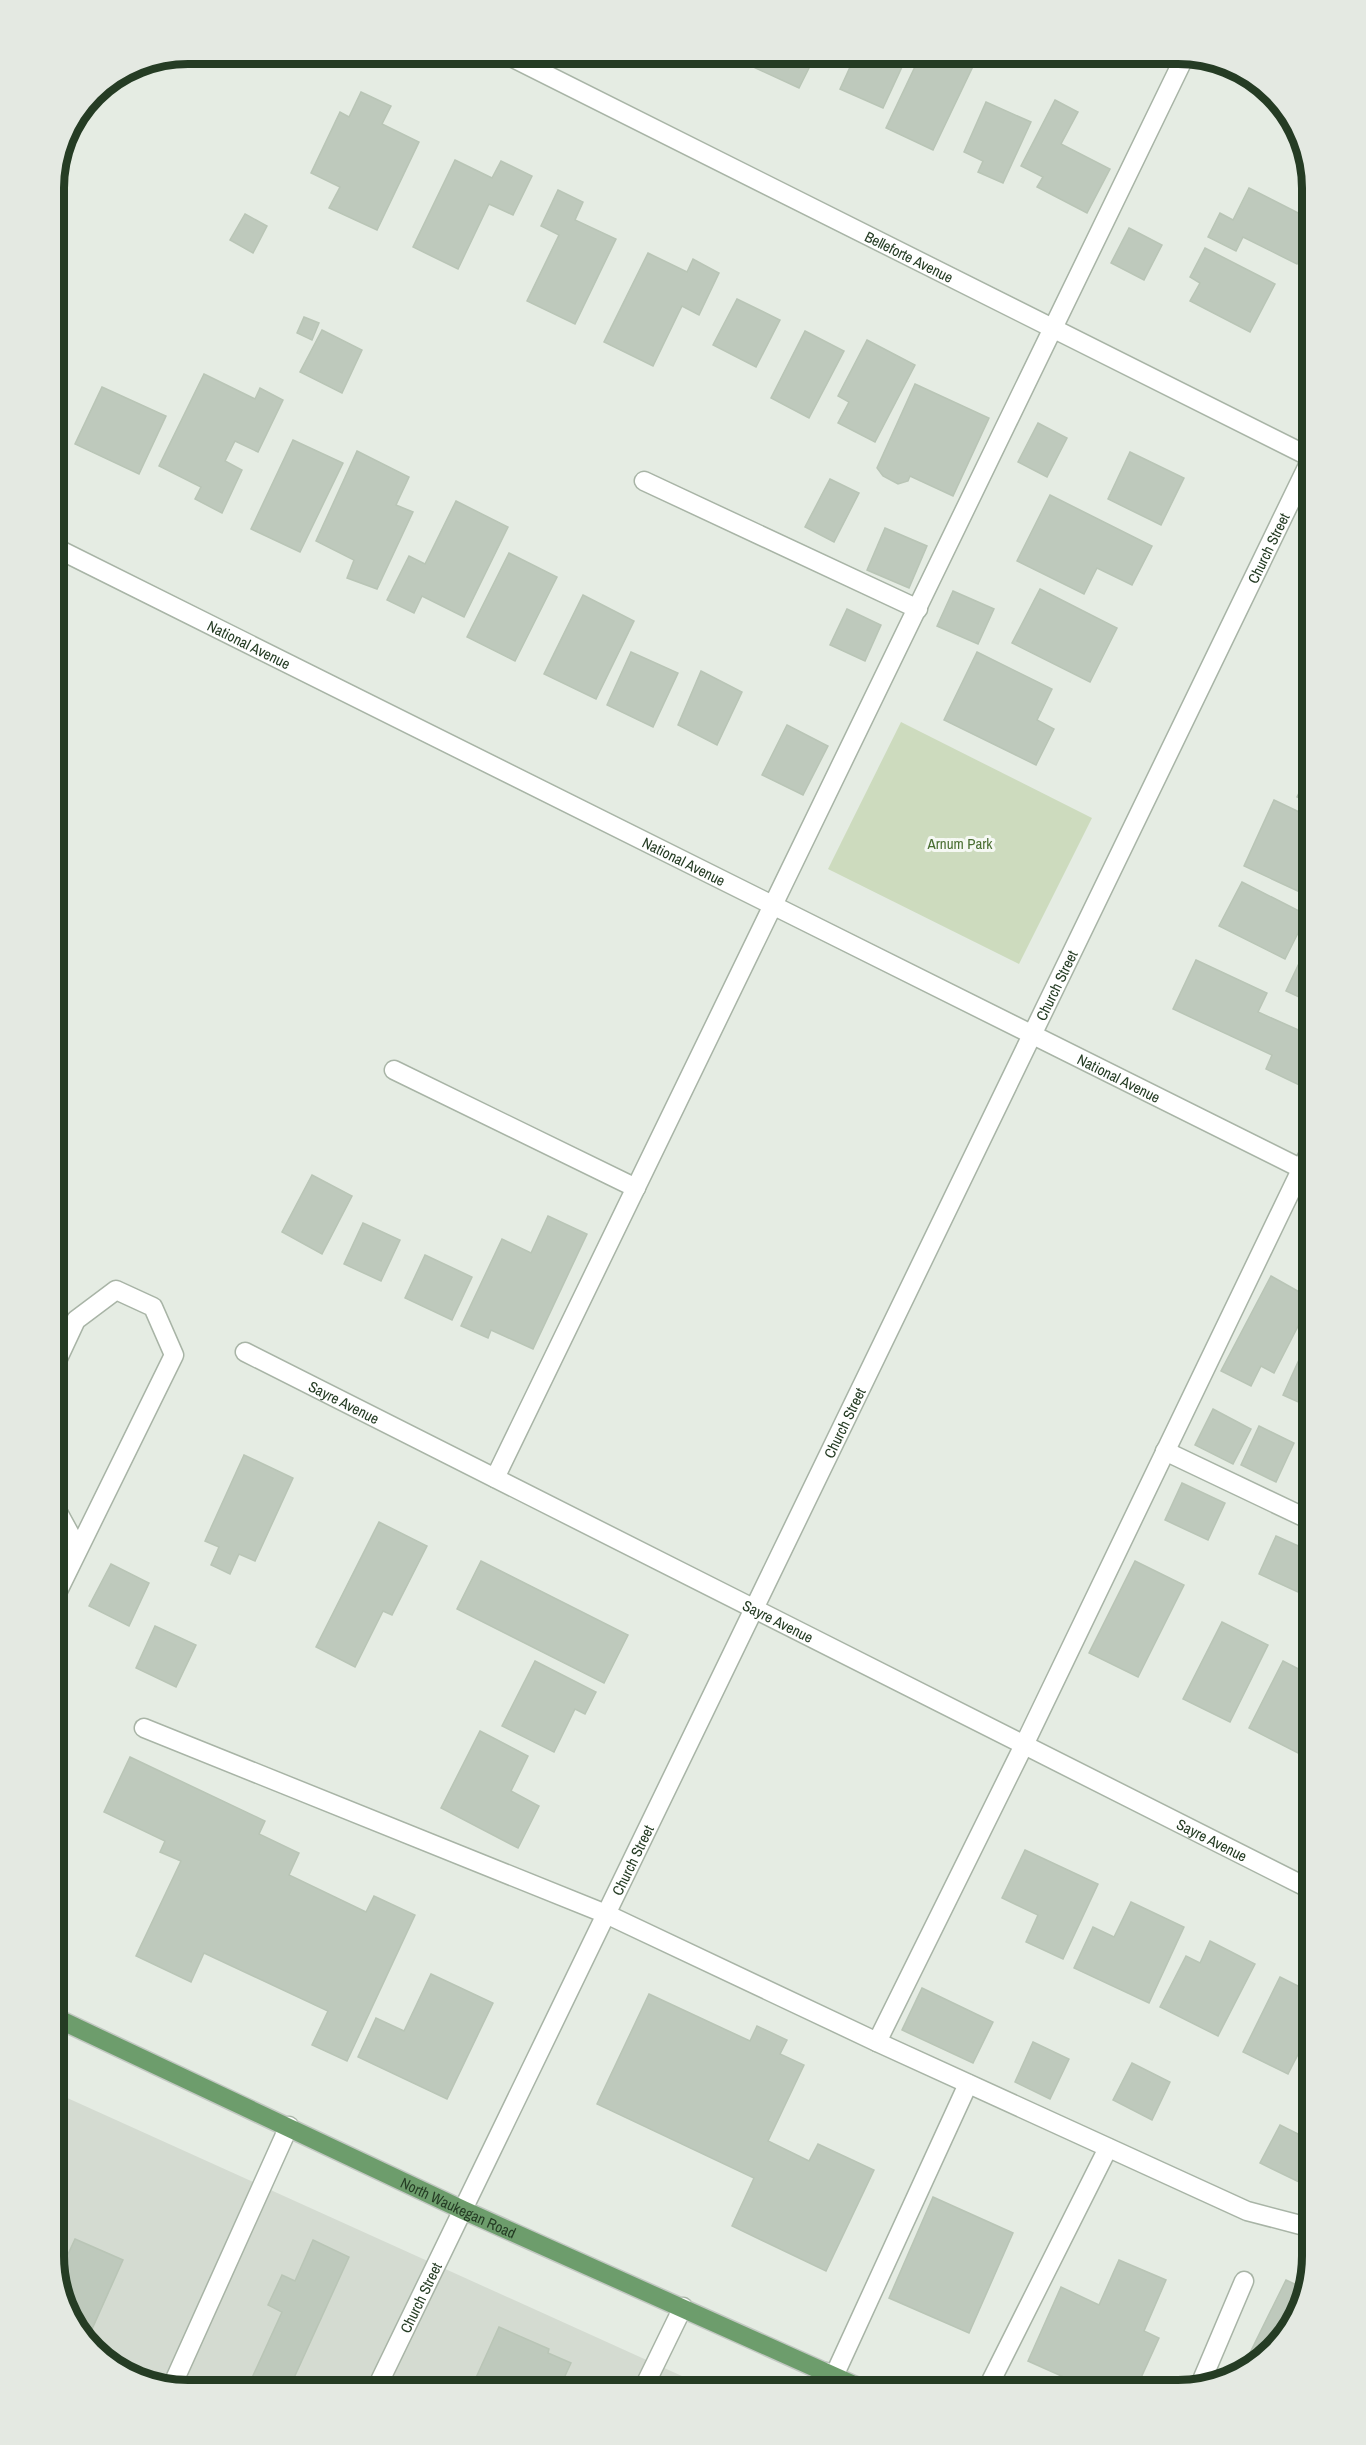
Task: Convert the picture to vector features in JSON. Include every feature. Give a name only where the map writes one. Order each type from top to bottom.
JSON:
[{"type":"main road","name":"North Waukegan Road","points":[[64,2022],[463,2210],[843,2380]]},
{"type":"street","name":"Belleforte Avenue","points":[[526,64],[1302,452]]},
{"type":"street","points":[[495,1478],[1181,65]]},
{"type":"street","name":"Church Street","points":[[380,2380],[1302,478]]},
{"type":"street","points":[[644,481],[918,609]]},
{"type":"street","name":"National Avenue","points":[[65,553],[1302,1169]]},
{"type":"street","points":[[394,1070],[636,1188]]},
{"type":"street","points":[[877,2042],[1166,1451],[1302,1181]]},
{"type":"street","points":[[64,1345],[76,1320],[116,1290],[153,1307],[174,1355],[64,1577]]},
{"type":"street","name":"Sayre Avenue","points":[[245,1352],[1302,1885]]},
{"type":"street","points":[[1166,1451],[1302,1516]]},
{"type":"street","points":[[64,1524],[78,1549]]},
{"type":"street","points":[[144,1728],[606,1914],[877,2042],[1247,2211],[1302,2225]]},
{"type":"street","points":[[826,2380],[968,2084]]},
{"type":"street","points":[[175,2379],[289,2126]]},
{"type":"street","points":[[992,2380],[1108,2148]]},
{"type":"street","points":[[1203,2378],[1244,2281]]},
{"type":"street","points":[[647,2380],[683,2307]]},
{"type":"shaded area","points":[[64,2097],[691,2380],[180,2380],[148,2374],[133,2368],[113,2355],[90,2332],[81,2319],[69,2289],[64,2257]]},
{"type":"green space","name":"Arnum Park","points":[[901,722],[1092,818],[1019,964],[828,869]]},
{"type":"building","points":[[752,65],[811,65],[799,88]]},
{"type":"building","points":[[851,65],[903,65],[883,108],[840,89]]},
{"type":"building","points":[[916,65],[974,65],[933,150],[886,128]]},
{"type":"building","points":[[361,92],[391,106],[382,124],[419,142],[377,230],[329,208],[340,187],[311,173],[340,112],[349,117]]},
{"type":"building","points":[[1055,100],[1078,112],[1061,144],[1110,169],[1087,213],[1037,187],[1043,177],[1021,166]]},
{"type":"building","points":[[986,102],[1031,122],[1003,183],[978,172],[983,161],[964,152]]},
{"type":"building","points":[[455,160],[492,178],[501,161],[532,176],[513,215],[489,204],[458,269],[413,247]]},
{"type":"building","points":[[1249,188],[1302,215],[1302,254],[1297,264],[1243,237],[1236,251],[1208,237],[1220,213],[1233,220]]},
{"type":"building","points":[[558,190],[583,202],[575,220],[616,239],[575,324],[527,301],[559,235],[541,226]]},
{"type":"building","points":[[245,214],[267,226],[253,253],[230,240]]},
{"type":"building","points":[[1129,228],[1162,245],[1144,280],[1111,263]]},
{"type":"building","points":[[1205,248],[1275,284],[1250,332],[1190,301],[1200,283],[1190,277]]},
{"type":"building","points":[[648,253],[687,272],[693,259],[719,273],[699,315],[682,306],[653,366],[604,342]]},
{"type":"building","points":[[737,299],[780,320],[756,367],[713,345]]},
{"type":"building","points":[[304,317],[319,323],[312,340],[297,333]]},
{"type":"building","points":[[322,330],[362,350],[342,393],[300,372]]},
{"type":"building","points":[[805,331],[844,351],[809,418],[771,398]]},
{"type":"building","points":[[867,340],[915,365],[875,442],[838,423],[849,402],[838,396]]},
{"type":"building","points":[[204,374],[255,399],[260,388],[283,400],[258,452],[235,441],[225,461],[242,470],[222,513],[195,499],[201,487],[159,466]]},
{"type":"building","points":[[915,384],[989,418],[953,496],[910,476],[908,481],[898,484],[883,476],[877,468]]},
{"type":"building","points":[[102,387],[166,416],[139,474],[75,444]]},
{"type":"building","points":[[1038,423],[1067,438],[1047,477],[1018,462]]},
{"type":"building","points":[[293,440],[343,463],[300,552],[251,529]]},
{"type":"building","points":[[357,451],[409,477],[396,505],[413,512],[377,589],[347,578],[354,560],[316,541]]},
{"type":"building","points":[[1130,452],[1184,478],[1161,525],[1108,499]]},
{"type":"building","points":[[830,479],[859,493],[834,542],[805,527]]},
{"type":"building","points":[[1050,495],[1152,546],[1132,585],[1097,568],[1084,594],[1017,561]]},
{"type":"building","points":[[456,501],[508,527],[464,617],[422,596],[414,613],[387,600],[409,556],[425,564]]},
{"type":"building","points":[[885,528],[927,546],[909,588],[867,570]]},
{"type":"building","points":[[509,553],[557,577],[515,661],[467,637]]},
{"type":"building","points":[[1040,589],[1117,628],[1090,682],[1012,643]]},
{"type":"building","points":[[953,591],[994,609],[978,644],[937,626]]},
{"type":"building","points":[[583,595],[634,621],[596,699],[544,674]]},
{"type":"building","points":[[847,609],[881,625],[865,661],[830,645]]},
{"type":"building","points":[[631,652],[678,673],[653,727],[607,705]]},
{"type":"building","points":[[977,652],[1052,689],[1037,720],[1054,729],[1036,765],[944,720]]},
{"type":"building","points":[[701,671],[742,692],[717,745],[678,725]]},
{"type":"building","points":[[787,725],[828,746],[803,795],[762,775]]},
{"type":"building","points":[[1302,787],[1302,799],[1297,797]]},
{"type":"building","points":[[1274,800],[1302,813],[1302,893],[1244,866]]},
{"type":"building","points":[[1242,882],[1302,912],[1302,925],[1285,959],[1219,926]]},
{"type":"building","points":[[1302,957],[1302,998],[1286,991]]},
{"type":"building","points":[[1196,960],[1267,993],[1258,1012],[1302,1032],[1302,1086],[1266,1069],[1272,1055],[1173,1009]]},
{"type":"building","points":[[312,1175],[352,1196],[322,1254],[282,1232]]},
{"type":"building","points":[[548,1216],[587,1234],[533,1349],[491,1330],[488,1338],[461,1326],[502,1239],[531,1253]]},
{"type":"building","points":[[363,1223],[400,1240],[381,1281],[344,1264]]},
{"type":"building","points":[[425,1255],[472,1277],[452,1320],[405,1298]]},
{"type":"building","points":[[1271,1276],[1302,1293],[1302,1318],[1274,1373],[1261,1366],[1251,1386],[1221,1371]]},
{"type":"building","points":[[1302,1353],[1302,1404],[1283,1395]]},
{"type":"building","points":[[1213,1409],[1251,1429],[1233,1464],[1195,1445]]},
{"type":"building","points":[[1259,1426],[1294,1443],[1276,1482],[1241,1465]]},
{"type":"building","points":[[244,1455],[293,1478],[255,1561],[239,1554],[230,1574],[211,1565],[219,1547],[205,1541]]},
{"type":"building","points":[[1182,1483],[1225,1503],[1208,1540],[1165,1520]]},
{"type":"building","points":[[379,1522],[427,1546],[392,1615],[383,1611],[355,1667],[316,1647]]},
{"type":"building","points":[[1276,1536],[1302,1548],[1302,1583],[1298,1592],[1259,1574]]},
{"type":"building","points":[[481,1561],[628,1635],[604,1683],[457,1609]]},
{"type":"building","points":[[1135,1561],[1184,1585],[1138,1677],[1089,1653]]},
{"type":"building","points":[[111,1564],[149,1583],[129,1626],[89,1606]]},
{"type":"building","points":[[1222,1622],[1268,1645],[1230,1722],[1183,1699]]},
{"type":"building","points":[[155,1626],[196,1645],[176,1687],[136,1668]]},
{"type":"building","points":[[535,1661],[596,1692],[585,1714],[575,1709],[554,1752],[502,1726]]},
{"type":"building","points":[[1283,1661],[1302,1671],[1302,1755],[1249,1728]]},
{"type":"building","points":[[480,1731],[528,1756],[511,1791],[539,1806],[518,1848],[441,1808]]},
{"type":"building","points":[[130,1757],[265,1821],[259,1834],[299,1853],[289,1875],[366,1912],[374,1896],[415,1915],[347,2061],[312,2045],[328,2011],[204,1953],[191,1982],[136,1956],[181,1861],[160,1852],[165,1841],[104,1812]]},
{"type":"building","points":[[1025,1850],[1098,1884],[1063,1959],[1026,1942],[1038,1915],[1002,1898]]},
{"type":"building","points":[[1131,1902],[1184,1927],[1149,2003],[1074,1968],[1093,1927],[1114,1937]]},
{"type":"building","points":[[1210,1941],[1255,1964],[1218,2036],[1160,2007],[1186,1956],[1200,1963]]},
{"type":"building","points":[[431,1974],[493,2003],[447,2099],[358,2057],[376,2018],[404,2031]]},
{"type":"building","points":[[1280,1977],[1302,1988],[1302,2047],[1288,2074],[1243,2052]]},
{"type":"building","points":[[922,1988],[993,2022],[973,2063],[902,2030]]},
{"type":"building","points":[[649,1994],[750,2041],[757,2026],[787,2040],[780,2054],[804,2065],[768,2141],[809,2161],[818,2144],[874,2170],[826,2271],[732,2226],[754,2178],[597,2104]]},
{"type":"building","points":[[1033,2042],[1069,2059],[1050,2099],[1015,2082]]},
{"type":"building","points":[[1132,2063],[1170,2082],[1152,2120],[1113,2100]]},
{"type":"building","points":[[1280,2125],[1302,2136],[1302,2176],[1299,2182],[1260,2163]]},
{"type":"building","points":[[933,2197],[1013,2233],[969,2333],[889,2298]]},
{"type":"building","points":[[75,2239],[123,2260],[90,2333],[74,2304],[67,2281],[65,2262]]},
{"type":"building","points":[[313,2240],[349,2257],[293,2380],[251,2380],[282,2312],[268,2305],[282,2275],[295,2281]]},
{"type":"building","points":[[1119,2260],[1166,2280],[1144,2331],[1159,2338],[1140,2380],[1070,2380],[1028,2361],[1061,2287],[1099,2305]]},
{"type":"building","points":[[1286,2280],[1298,2285],[1289,2312],[1281,2326],[1246,2360]]},
{"type":"building","points":[[499,2327],[549,2349],[548,2353],[571,2363],[563,2380],[475,2380]]}]
